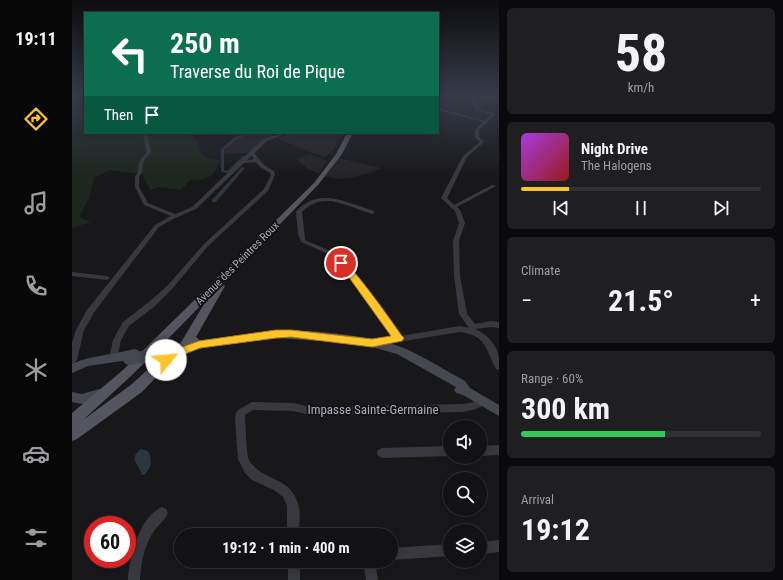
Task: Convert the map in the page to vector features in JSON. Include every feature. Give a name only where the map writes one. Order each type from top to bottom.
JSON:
[{"type":"main road","name":"Avenue des Peintres Roux","points":[[305,195],[342,145],[346,134]]},
{"type":"main road","name":"Avenue des Peintres Roux","points":[[72,421],[127,373],[305,195],[329,168],[345,145],[350,134]]},
{"type":"main road","points":[[189,345],[223,278]]},
{"type":"main road","name":"Avenue des Peintres Roux","points":[[72,417],[169,331]]},
{"type":"main road","points":[[72,369],[90,362],[162,354],[189,345],[276,334],[291,334],[376,344],[499,411]]},
{"type":"main road","points":[[72,435],[137,388],[162,354]]},
{"type":"main road","points":[[72,374],[90,362]]},
{"type":"main road","points":[[72,397],[82,399],[99,394]]},
{"type":"street","points":[[485,123],[476,131],[482,142],[465,156],[444,197],[446,201],[454,207],[462,223],[456,241],[457,276],[463,314],[473,329],[486,339],[499,367]]},
{"type":"street","points":[[146,134],[149,152],[141,162],[140,172],[137,177],[137,187],[146,204],[175,216]]},
{"type":"street","points":[[90,362],[72,359],[80,330],[91,310],[144,242],[161,224],[199,204],[266,140],[281,134]]},
{"type":"street","points":[[125,357],[117,340],[126,324],[152,304],[170,287],[206,245],[266,190],[274,176],[272,172],[266,169],[252,154]]},
{"type":"street","points":[[243,162],[258,160]]},
{"type":"street","points":[[454,207],[494,186]]},
{"type":"street","points":[[372,212],[330,199],[324,199],[310,204],[299,212],[301,224],[300,236],[303,241],[335,255],[399,338]]},
{"type":"street","points":[[72,274],[107,278]]},
{"type":"street","points":[[376,344],[399,338],[460,329],[473,329],[491,324],[499,325]]},
{"type":"street","name":"Impasse Sainte-Germaine","points":[[293,528],[293,505],[287,493],[278,486],[256,476],[249,469],[243,459],[240,420],[241,413],[252,406],[267,408],[293,407],[311,411],[463,408],[476,405],[473,396]]},
{"type":"street","points":[[487,451],[499,450]]},
{"type":"street","points":[[382,453],[443,451]]},
{"type":"street","points":[[134,580],[135,560],[144,534],[152,522],[162,513]]},
{"type":"street","points":[[487,547],[499,546]]},
{"type":"street","points":[[398,554],[443,550]]},
{"type":"street","points":[[294,568],[294,580]]},
{"type":"street","points":[[370,568],[372,580]]},
{"type":"shaded area","points":[[72,123],[84,123],[84,134],[187,134],[197,140],[202,154],[210,159],[220,160],[215,171],[210,177],[190,180],[181,190],[158,187],[150,190],[142,174],[110,170],[95,177],[89,198],[79,217],[91,222],[72,228]]},
{"type":"shaded area","points":[[254,134],[277,134],[264,139],[248,153],[224,154],[225,150],[236,139]]},
{"type":"shaded area","points":[[341,134],[334,149],[325,158],[277,138],[292,135]]},
{"type":"shaded area","points":[[310,154],[327,161],[319,174],[308,169],[296,159]]},
{"type":"shaded area","points":[[339,158],[381,168],[370,173],[350,178],[337,179],[325,176]]},
{"type":"shaded area","points":[[141,449],[148,451],[151,461],[150,467],[144,475],[142,475],[135,459],[135,456]]},
{"type":"waterway","points":[[244,157],[228,172],[222,171],[222,150],[236,138],[250,134]]},
{"type":"waterway","points":[[239,173],[243,168]]},
{"type":"waterway","points":[[214,201],[237,174]]},
{"type":"route","points":[[166,360],[199,345],[276,334],[334,338],[372,343],[399,338],[341,263]]}]
